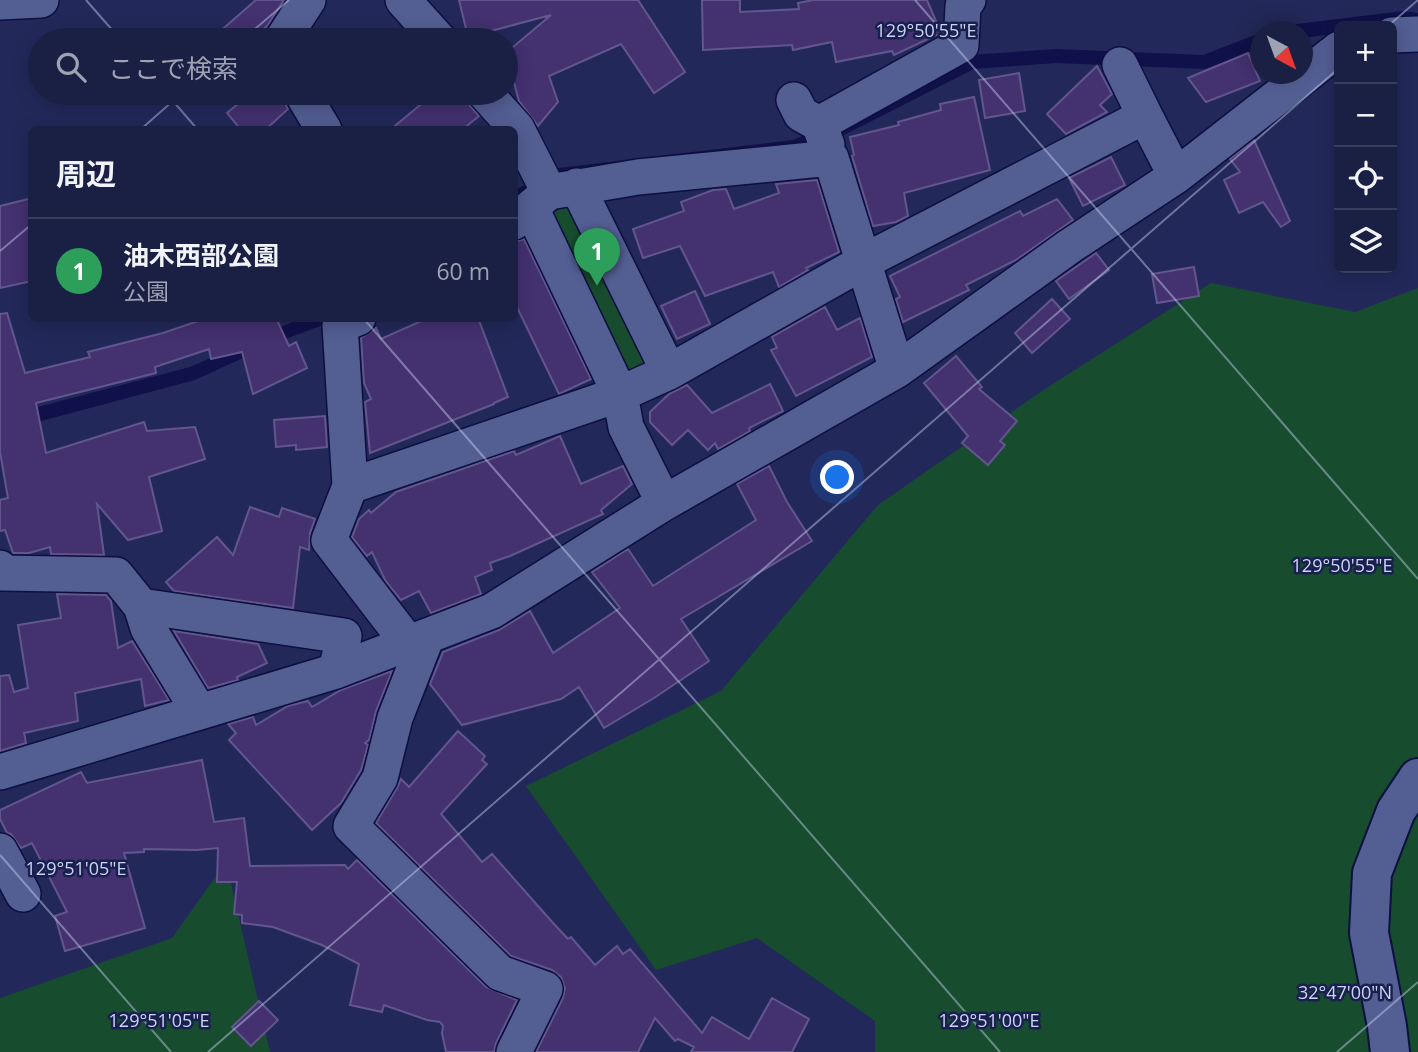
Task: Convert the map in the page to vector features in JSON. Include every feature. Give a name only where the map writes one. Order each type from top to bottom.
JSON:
[{"type":"street","points":[[0,2],[41,0]]},
{"type":"street","points":[[290,28],[308,0]]},
{"type":"street","points":[[403,0],[428,28]]},
{"type":"street","points":[[819,124],[961,46],[963,6],[968,0]]},
{"type":"street","points":[[1397,35],[1418,34]]},
{"type":"street","points":[[0,772],[336,671],[492,611],[664,503],[897,370],[1070,246],[1176,176],[1334,53]]},
{"type":"street","points":[[1120,65],[1176,176]]},
{"type":"street","points":[[794,100],[801,114],[819,124],[865,261],[897,370]]},
{"type":"street","points":[[309,105],[322,126]]},
{"type":"street","points":[[496,105],[514,126]]},
{"type":"street","points":[[351,486],[620,394],[669,372],[865,261],[1145,116]]},
{"type":"street","points":[[518,132],[543,202],[620,394],[626,427],[664,503]]},
{"type":"street","points":[[543,202],[638,177],[831,158]]},
{"type":"street","points":[[543,202],[669,372]]},
{"type":"street","points":[[349,322],[340,326],[351,486],[329,540],[418,640]]},
{"type":"street","points":[[0,568],[2,573],[116,575],[141,606],[148,628],[192,700],[196,713]]},
{"type":"street","points":[[141,606],[344,636],[336,671]]},
{"type":"street","points":[[418,640],[380,778],[351,826],[500,974],[545,989],[514,1052]]},
{"type":"street","points":[[1390,1052],[1369,933],[1371,873],[1396,811],[1418,778]]},
{"type":"street","points":[[0,851],[23,894]]},
{"type":"green space","points":[[572,201],[651,363],[621,376],[546,210]]},
{"type":"green space","points":[[1211,283],[1355,312],[1418,288],[1418,1052],[875,1052],[875,1021],[757,938],[656,970],[526,786],[721,691],[878,505],[1042,391]]},
{"type":"green space","points":[[226,862],[270,1052],[0,1052],[0,998],[172,938]]},
{"type":"shaded area","points":[[1403,11],[1418,13],[1418,28],[1397,27],[1397,21],[1334,21],[1334,34],[1313,37],[1313,22]]},
{"type":"shaded area","points":[[1250,37],[1250,52],[1205,69],[1056,63],[974,69],[846,134],[796,154],[518,208],[518,188],[558,168],[793,140],[840,120],[970,55],[1056,49],[1203,55]]},
{"type":"shaded area","points":[[292,322],[331,322],[280,341],[195,380],[0,432],[0,417],[190,367]]},
{"type":"building","points":[[256,0],[284,0],[265,28],[224,28]]},
{"type":"building","points":[[459,0],[638,0],[685,72],[654,93],[621,44],[549,76],[558,102],[538,126],[518,97],[518,43],[551,15],[502,28],[466,28]]},
{"type":"building","points":[[702,0],[740,0],[740,12],[799,9],[798,3],[813,0],[927,0],[941,33],[894,55],[892,51],[836,62],[832,42],[793,50],[792,45],[703,50]]},
{"type":"building","points":[[1248,53],[1250,58],[1250,84],[1252,84],[1206,102],[1188,78]]},
{"type":"building","points":[[1097,66],[1112,94],[1100,105],[1107,112],[1066,134],[1047,114]]},
{"type":"building","points":[[1019,73],[1025,111],[985,118],[979,80]]},
{"type":"building","points":[[974,97],[990,170],[904,193],[908,216],[896,222],[873,226],[852,156],[850,137],[899,125],[898,122],[941,110],[940,104]]},
{"type":"building","points":[[237,105],[286,105],[288,109],[269,126],[238,126],[227,113]]},
{"type":"building","points":[[420,105],[470,105],[479,116],[467,126],[395,126]]},
{"type":"building","points":[[1254,140],[1290,221],[1281,227],[1263,202],[1239,213],[1224,180],[1240,172],[1230,159]]},
{"type":"building","points":[[1111,157],[1125,185],[1083,206],[1069,178]]},
{"type":"building","points":[[817,180],[839,252],[806,268],[808,270],[779,287],[773,272],[705,296],[680,246],[643,258],[633,229],[684,211],[681,202],[713,190],[726,189],[734,209],[779,193],[776,184]]},
{"type":"building","points":[[28,199],[28,282],[0,288],[0,206]]},
{"type":"building","points":[[1057,199],[1073,220],[1016,260],[966,285],[969,290],[903,322],[896,299],[900,297],[890,276],[1020,211],[1023,216]]},
{"type":"building","points":[[524,239],[591,379],[559,394],[518,309],[518,241]]},
{"type":"building","points":[[1096,253],[1109,270],[1069,299],[1056,281]]},
{"type":"building","points":[[1194,267],[1199,296],[1157,303],[1152,274]]},
{"type":"building","points":[[695,291],[710,324],[677,339],[661,306]]},
{"type":"building","points":[[1052,299],[1070,319],[1032,353],[1015,333]]},
{"type":"building","points":[[825,307],[837,330],[860,318],[872,357],[796,396],[771,350],[777,348],[772,337]]},
{"type":"building","points":[[7,313],[25,373],[90,357],[88,352],[195,322],[278,322],[289,346],[296,342],[307,368],[253,394],[242,352],[211,359],[209,349],[155,367],[156,373],[36,403],[46,453],[144,422],[147,431],[195,427],[205,459],[149,477],[162,531],[128,540],[97,504],[104,555],[51,554],[50,547],[29,553],[13,553],[5,530],[0,531],[0,500],[8,498],[0,452],[0,314]]},
{"type":"building","points":[[419,322],[480,322],[508,397],[370,453],[365,402],[371,399],[364,383],[361,338],[376,328],[381,339]]},
{"type":"building","points":[[956,356],[982,387],[979,389],[1017,421],[1000,441],[1005,445],[988,465],[962,443],[968,436],[924,383]]},
{"type":"building","points":[[770,384],[783,411],[749,428],[750,431],[718,449],[715,443],[708,450],[688,430],[672,445],[650,422],[650,412],[669,394],[687,385],[712,413]]},
{"type":"building","points":[[325,416],[327,447],[296,450],[296,445],[276,447],[274,420]]},
{"type":"building","points":[[560,436],[581,484],[623,466],[632,484],[601,510],[603,514],[490,563],[492,570],[475,577],[481,594],[431,613],[419,591],[401,600],[385,580],[372,552],[367,556],[352,537],[359,519],[369,510],[371,513],[396,492],[514,451],[516,455]]},
{"type":"building","points":[[769,466],[787,502],[812,541],[681,619],[709,661],[654,698],[604,728],[579,687],[561,699],[462,725],[430,684],[443,652],[499,630],[530,611],[553,653],[620,608],[592,572],[628,549],[653,586],[756,520],[737,484]]},
{"type":"building","points":[[250,507],[279,517],[282,508],[315,519],[310,533],[309,550],[300,547],[293,608],[174,591],[166,582],[217,537],[233,555]]},
{"type":"building","points":[[57,594],[106,595],[111,601],[118,648],[132,641],[169,700],[145,706],[141,679],[75,693],[78,721],[24,733],[26,743],[0,751],[0,676],[9,675],[14,692],[28,688],[18,625],[61,618]]},
{"type":"building","points":[[174,631],[258,644],[267,663],[237,677],[238,680],[208,688]]},
{"type":"building","points":[[392,671],[376,711],[369,740],[365,743],[368,745],[361,770],[341,803],[312,830],[229,740],[236,733],[228,724],[253,717],[256,725],[288,706],[308,701],[312,707],[341,690]]},
{"type":"building","points":[[458,731],[485,756],[482,760],[487,764],[441,814],[482,862],[492,854],[553,923],[568,939],[571,937],[595,965],[617,946],[623,954],[630,949],[702,1033],[712,1017],[749,1039],[772,998],[809,1019],[792,1052],[691,1052],[694,1047],[678,1039],[675,1041],[655,1018],[638,1052],[536,1052],[563,998],[565,988],[561,977],[552,970],[511,956],[376,823],[401,779],[409,787]]},
{"type":"building","points":[[202,760],[214,822],[244,818],[250,866],[345,865],[348,869],[357,860],[486,987],[517,1000],[494,1052],[446,1052],[443,1026],[440,1022],[384,1005],[382,1012],[350,1005],[359,964],[322,945],[273,927],[242,923],[242,915],[234,914],[237,882],[217,882],[218,848],[144,849],[144,852],[124,853],[145,928],[65,951],[55,916],[67,912],[32,843],[21,848],[11,834],[7,833],[0,819],[0,810],[81,772],[87,783]]},
{"type":"building","points":[[259,1001],[278,1020],[251,1046],[232,1027]]},
{"type":"place","name":"油木西部公園","points":[[597,286]]}]
